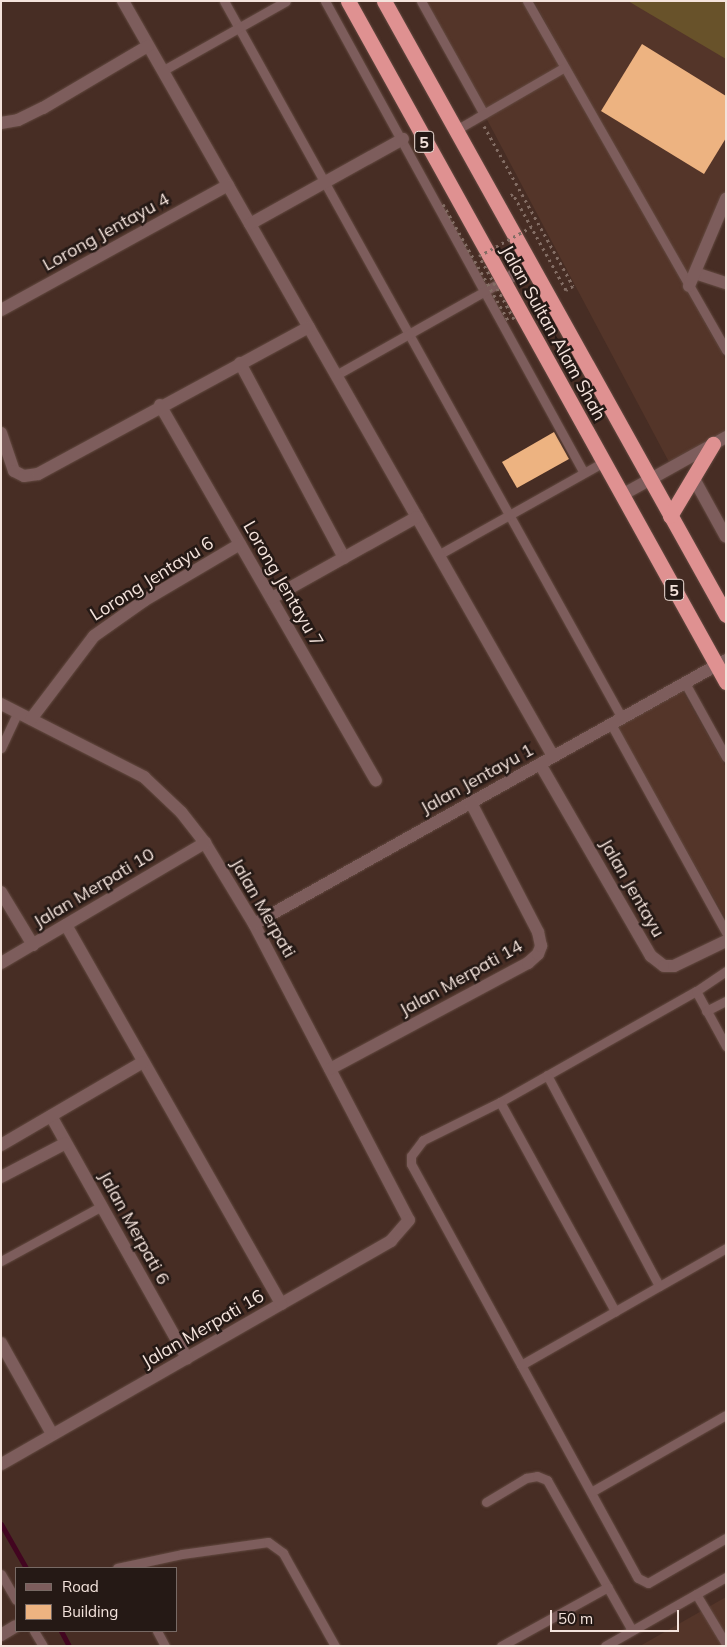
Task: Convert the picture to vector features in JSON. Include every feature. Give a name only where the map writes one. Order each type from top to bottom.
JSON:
[{"type":"highway","name":"Jalan Sultan Alam Shah","points":[[348,1],[622,495],[721,662],[726,682]]},
{"type":"highway","name":"Jalan Sultan Alam Shah","points":[[384,1],[726,614]]},
{"type":"highway","points":[[670,516],[693,477],[719,440]]},
{"type":"street","points":[[123,1],[553,756]]},
{"type":"street","points":[[1,123],[18,120],[43,108],[148,46]]},
{"type":"street","points":[[250,224],[403,139]]},
{"type":"street","name":"Lorong Jentayu 4","points":[[1,310],[228,185]]},
{"type":"street","points":[[689,286],[726,199]]},
{"type":"street","points":[[503,281],[531,266]]},
{"type":"street","points":[[695,273],[726,282]]},
{"type":"street","points":[[1,433],[14,471],[24,476],[38,474],[160,405],[309,327]]},
{"type":"street","points":[[240,363],[344,558]]},
{"type":"street","name":"Lorong Jentayu 7","points":[[160,405],[376,780]]},
{"type":"street","points":[[622,495],[719,440]]},
{"type":"street","points":[[693,477],[726,537]]},
{"type":"street","points":[[272,598],[417,517]]},
{"type":"street","name":"Lorong Jentayu 6","points":[[31,718],[94,636],[145,600],[240,544]]},
{"type":"street","name":"Jalan Jentayu 1","points":[[254,924],[721,662]]},
{"type":"street","name":"Jalan Merpati","points":[[1,704],[144,777],[161,790],[205,843],[254,924],[408,1213]]},
{"type":"street","name":"Jalan Jentayu","points":[[540,764],[651,956],[664,966],[674,966],[726,941]]},
{"type":"street","name":"Jalan Merpati 14","points":[[330,1069],[528,963],[538,954],[541,939],[538,932],[471,803]]},
{"type":"street","name":"Jalan Merpati 10","points":[[1,964],[205,843]]},
{"type":"street","points":[[1,892],[33,945]]},
{"type":"street","points":[[66,926],[281,1304]]},
{"type":"street","points":[[1,1145],[144,1062]]},
{"type":"street","name":"Jalan Merpati 6","points":[[51,1116],[187,1358]]},
{"type":"street","points":[[1,1177],[66,1143]]},
{"type":"street","name":"Jalan Merpati 16","points":[[1,1464],[391,1241],[406,1225],[408,1213]]},
{"type":"street","points":[[1,1343],[52,1434]]},
{"type":"street","points":[[1,1635],[15,1627]]},
{"type":"lane","points":[[224,1],[509,515],[726,932]]},
{"type":"lane","points":[[162,71],[286,1]]},
{"type":"lane","points":[[325,1],[403,139],[484,292],[584,473]]},
{"type":"lane","points":[[421,1],[481,115]]},
{"type":"lane","points":[[527,1],[563,68],[726,350]]},
{"type":"lane","points":[[456,130],[563,68]]},
{"type":"lane","points":[[336,375],[503,281]]},
{"type":"lane","points":[[438,555],[604,462]]},
{"type":"lane","points":[[685,683],[726,757]]},
{"type":"lane","points":[[1,748],[18,712]]},
{"type":"lane","points":[[726,971],[696,991],[500,1102],[423,1140],[411,1156],[411,1164],[642,1582],[648,1583],[726,1538]]},
{"type":"lane","points":[[696,991],[726,1046]]},
{"type":"lane","points":[[706,1011],[726,1001]]},
{"type":"lane","points":[[547,1075],[659,1286]]},
{"type":"lane","points":[[500,1102],[615,1311]]},
{"type":"lane","points":[[1,1261],[102,1206]]},
{"type":"lane","points":[[521,1364],[726,1248]]},
{"type":"lane","points":[[591,1492],[726,1415]]},
{"type":"lane","points":[[486,1502],[526,1478],[537,1476],[547,1480],[632,1630]]},
{"type":"lane","points":[[120,1567],[268,1542],[283,1553],[335,1646]]},
{"type":"lane","points":[[1,1574],[15,1598]]},
{"type":"lane","points":[[605,1646],[618,1643],[632,1630],[726,1577]]},
{"type":"lane","points":[[501,1646],[608,1587]]},
{"type":"lane","points":[[696,1594],[726,1644]]},
{"type":"lane","points":[[35,1632],[43,1646]]},
{"type":"lane","points":[[158,1632],[165,1646]]},
{"type":"path","points":[[481,115],[507,168],[573,286],[566,290],[513,194]]},
{"type":"path","points":[[443,204],[509,322]]},
{"type":"path","points":[[514,319],[479,256],[531,227]]},
{"type":"shaded area","points":[[424,1],[524,1],[726,360],[726,430],[669,462]]},
{"type":"shaded area","points":[[534,1],[726,1],[726,190],[687,285]]},
{"type":"shaded area","points":[[628,1],[726,1],[726,59]]},
{"type":"shaded area","points":[[682,690],[726,767],[726,919],[616,728]]},
{"type":"shaded area","points":[[726,1597],[726,1646],[640,1646]]},
{"type":"building","points":[[642,44],[726,96],[726,138],[704,174],[601,111]]},
{"type":"building","points":[[554,432],[569,459],[517,488],[502,462]]},
{"type":"waterway","points":[[1,1524],[25,1567]]},
{"type":"waterway","points":[[62,1632],[69,1646]]}]
